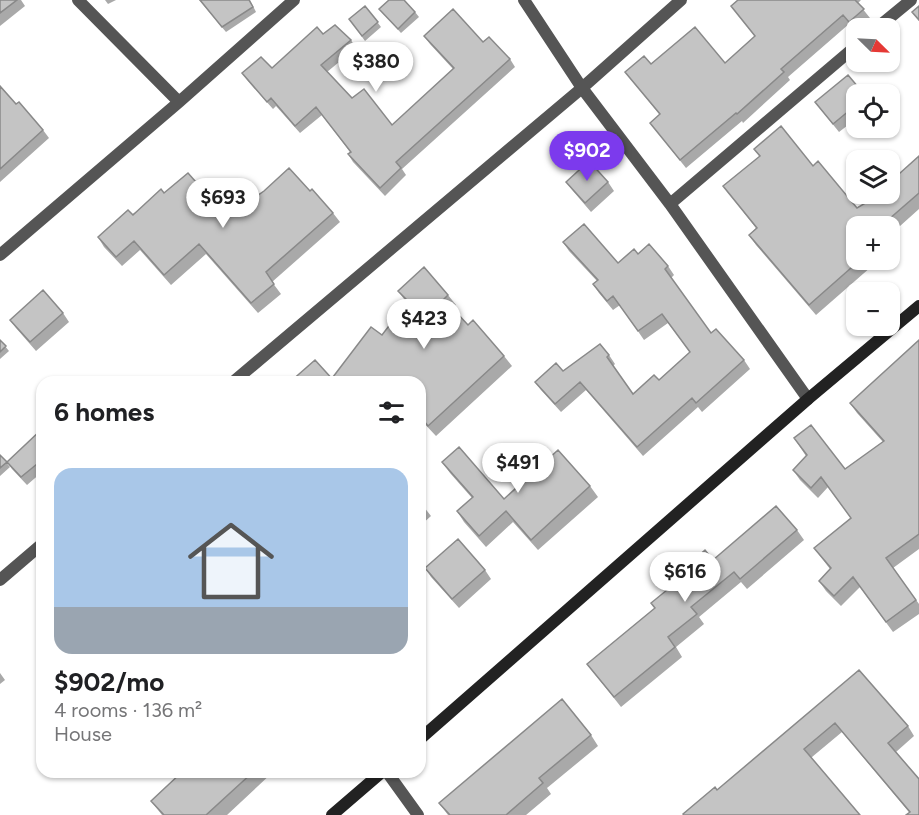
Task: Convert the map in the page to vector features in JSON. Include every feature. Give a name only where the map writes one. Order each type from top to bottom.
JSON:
[{"type":"main road","points":[[426,734],[808,399],[919,306]]},
{"type":"main road","points":[[332,815],[375,778]]},
{"type":"street","points":[[78,0],[179,102]]},
{"type":"street","points":[[0,255],[294,0]]},
{"type":"street","points":[[524,0],[582,88],[670,204],[808,399]]},
{"type":"street","points":[[240,376],[582,88],[681,0]]},
{"type":"street","points":[[889,18],[911,0]]},
{"type":"street","points":[[670,204],[846,54]]},
{"type":"street","points":[[0,580],[36,549]]},
{"type":"street","points":[[391,778],[418,815]]},
{"type":"building","points":[[0,0],[17,0],[0,13]]},
{"type":"building","points":[[200,0],[249,0],[253,7],[222,27]]},
{"type":"building","points":[[389,0],[404,0],[415,12],[398,29],[379,9]]},
{"type":"building","points":[[738,0],[855,0],[864,9],[854,18],[846,18],[843,15],[781,69],[784,72],[737,114],[680,160],[650,123],[660,114],[625,72],[644,56],[651,64],[695,27],[725,63],[755,36],[731,6]]},
{"type":"building","points":[[365,6],[378,22],[362,36],[349,19]]},
{"type":"building","points":[[919,6],[919,20],[912,12]]},
{"type":"building","points":[[453,9],[483,42],[489,37],[510,59],[396,162],[401,168],[380,188],[348,154],[351,152],[316,107],[295,126],[271,98],[267,102],[242,73],[261,57],[272,68],[317,27],[323,34],[335,25],[351,40],[321,65],[352,98],[364,89],[392,125],[454,68],[424,36]]},
{"type":"building","points":[[848,75],[856,84],[846,84],[846,113],[833,124],[815,102]]},
{"type":"building","points":[[0,86],[16,104],[19,102],[43,130],[0,169]]},
{"type":"building","points":[[781,126],[813,166],[818,161],[846,195],[846,204],[854,204],[857,208],[864,204],[900,204],[900,173],[919,156],[919,193],[893,216],[846,216],[846,270],[849,270],[809,305],[749,235],[757,228],[723,186],[760,156],[754,149]]},
{"type":"building","points":[[589,161],[608,182],[585,203],[566,182]]},
{"type":"building","points":[[289,168],[333,213],[266,272],[274,284],[251,303],[199,244],[164,275],[134,241],[116,257],[98,237],[128,210],[133,215],[161,189],[164,193],[188,173],[227,217],[264,191]]},
{"type":"building","points":[[584,224],[618,263],[634,249],[638,254],[649,244],[668,266],[665,269],[711,333],[716,329],[744,360],[696,403],[692,398],[637,447],[580,382],[555,404],[535,382],[556,363],[563,371],[600,344],[633,394],[654,375],[659,380],[690,352],[662,314],[638,331],[613,296],[607,301],[593,284],[598,280],[563,242]]},
{"type":"building","points":[[424,267],[448,295],[444,299],[468,325],[473,320],[504,356],[428,426],[426,424],[426,376],[334,376],[371,327],[382,335],[408,301],[398,291]]},
{"type":"building","points":[[43,290],[63,313],[30,342],[10,320]]},
{"type":"building","points":[[0,340],[6,346],[0,352]]},
{"type":"building","points":[[919,340],[919,534],[886,558],[916,600],[886,622],[853,577],[834,596],[819,581],[831,568],[814,548],[851,518],[821,477],[811,488],[793,470],[807,455],[794,438],[811,425],[845,469],[884,441],[850,403]]},
{"type":"building","points":[[315,360],[330,376],[297,376]]},
{"type":"building","points":[[36,435],[36,465],[21,477],[7,462]]},
{"type":"building","points":[[459,447],[504,499],[558,450],[590,486],[531,540],[506,511],[479,536],[457,511],[473,497],[442,462]]},
{"type":"building","points":[[0,455],[7,462],[0,468]]},
{"type":"building","points":[[776,506],[797,530],[740,579],[734,572],[691,607],[697,614],[668,637],[675,647],[614,697],[587,664],[655,608],[651,603],[694,568],[690,563],[705,550],[713,560]]},
{"type":"building","points":[[458,539],[485,570],[452,599],[426,567]]},
{"type":"building","points":[[859,670],[908,726],[888,743],[919,779],[919,815],[906,815],[910,812],[835,723],[804,749],[860,815],[683,814],[715,787],[717,790]]},
{"type":"building","points":[[562,699],[591,735],[539,778],[543,783],[506,815],[450,815],[439,803]]},
{"type":"building","points":[[176,778],[246,778],[206,815],[164,815],[151,801]]}]
